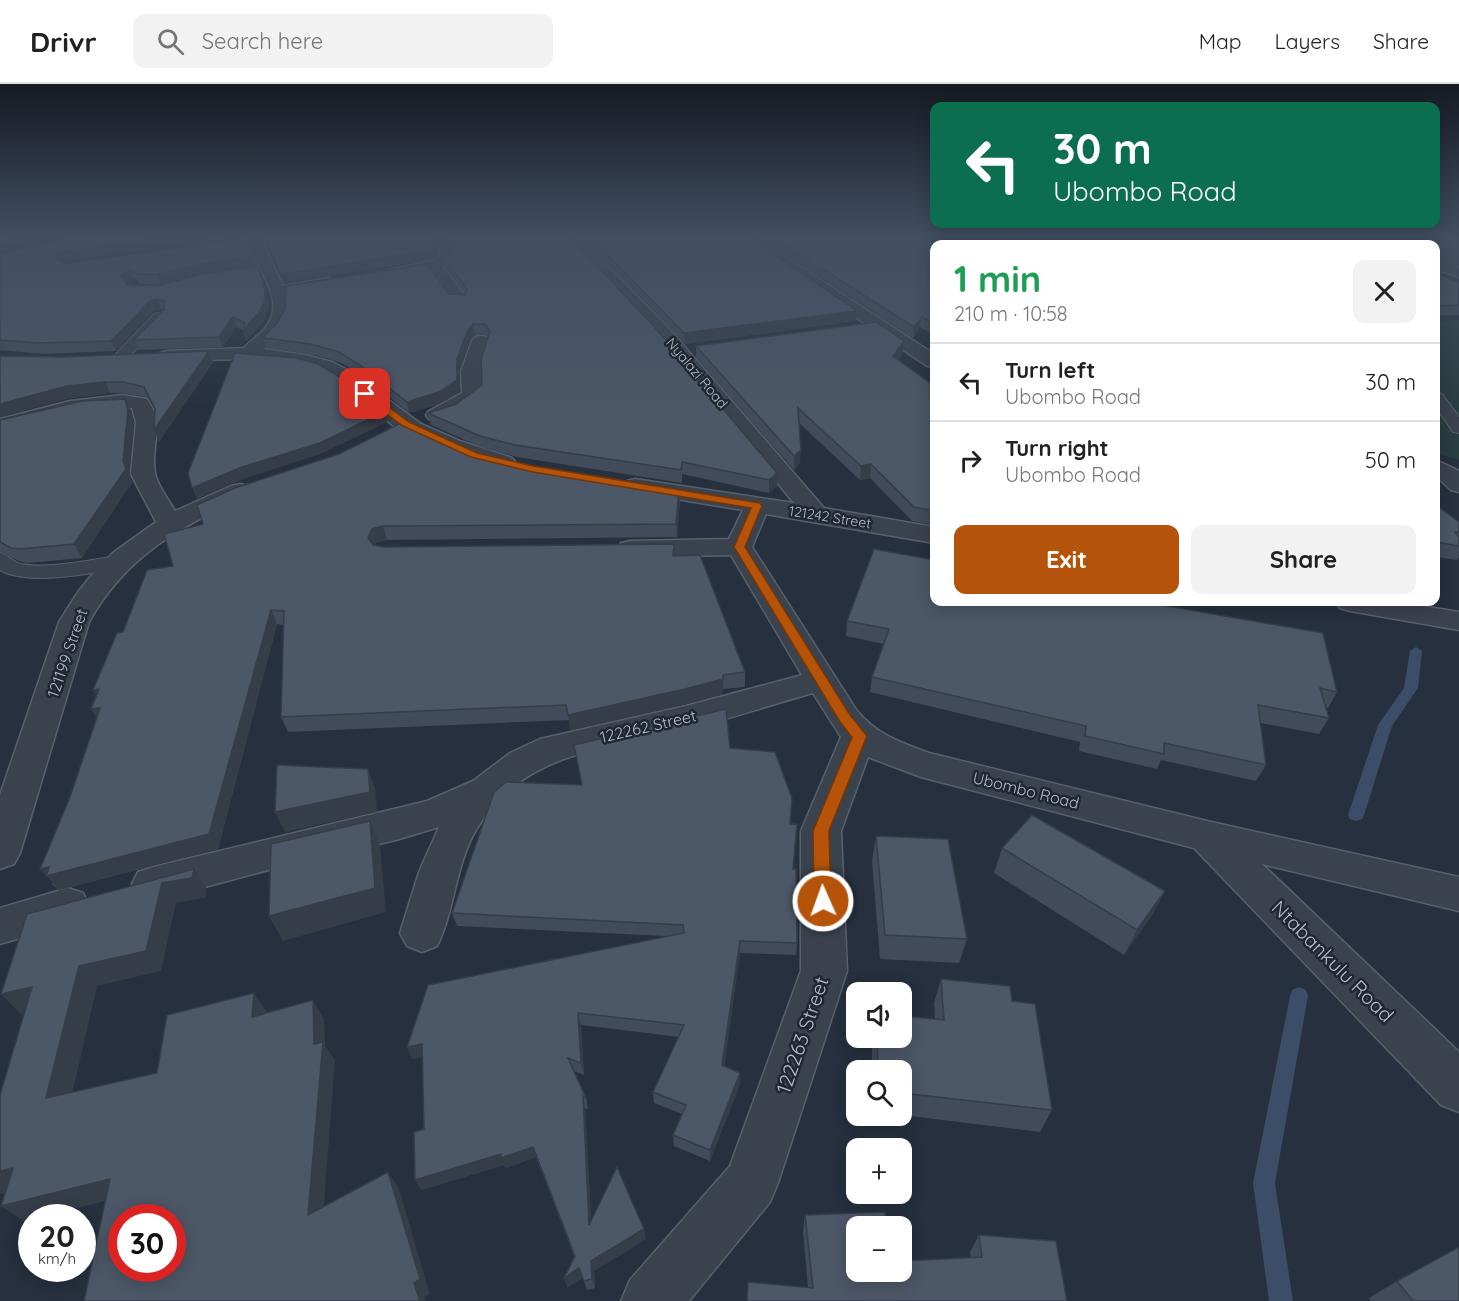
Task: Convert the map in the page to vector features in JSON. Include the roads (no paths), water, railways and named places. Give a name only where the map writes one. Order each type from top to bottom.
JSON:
[{"type":"street","points":[[246,354],[275,328],[283,309],[279,294]]},
{"type":"street","points":[[455,294],[459,300]]},
{"type":"street","name":"Nyalazi Road","points":[[624,294],[679,352],[816,514]]},
{"type":"street","points":[[831,294],[930,359]]},
{"type":"street","points":[[854,328],[878,325]]},
{"type":"street","points":[[375,439],[406,424],[436,415],[469,398],[472,389],[471,371],[481,341]]},
{"type":"street","points":[[679,352],[702,349]]},
{"type":"street","points":[[98,359],[246,354],[307,361],[327,366],[346,377],[406,424],[474,455],[526,468]]},
{"type":"street","points":[[0,425],[73,407],[120,400],[140,403],[147,422],[142,474],[170,525]]},
{"type":"street","name":"121199 Street","points":[[0,853],[74,622],[85,599],[117,562],[170,525],[220,499],[266,482]]},
{"type":"street","name":"121242 Street","points":[[611,482],[930,534]]},
{"type":"street","points":[[608,549],[739,547],[757,506]]},
{"type":"street","name":"Ubombo Road","points":[[739,547],[845,719],[860,736],[880,748],[921,764],[1207,836],[1459,894]]},
{"type":"street","points":[[1373,606],[1459,621]]},
{"type":"street","name":"122262 Street","points":[[0,927],[272,853],[396,825],[439,812],[485,790],[533,754],[687,718],[821,680]]},
{"type":"street","name":"122263 Street","points":[[651,1301],[750,1184],[824,971],[821,831],[860,736]]},
{"type":"street","name":"122262 Street","points":[[422,933],[441,868],[454,835],[485,790]]},
{"type":"street","name":"Ntabankulu Road","points":[[1207,836],[1459,1087]]},
{"type":"lane","points":[[120,358],[161,315]]},
{"type":"lane","points":[[1440,402],[1459,428]]},
{"type":"lane","points":[[0,560],[12,569],[36,570],[70,569],[117,562]]},
{"type":"waterway","points":[[1356,815],[1385,725],[1411,688],[1416,651]]},
{"type":"waterway","points":[[1281,1301],[1264,1183],[1299,996]]}]
